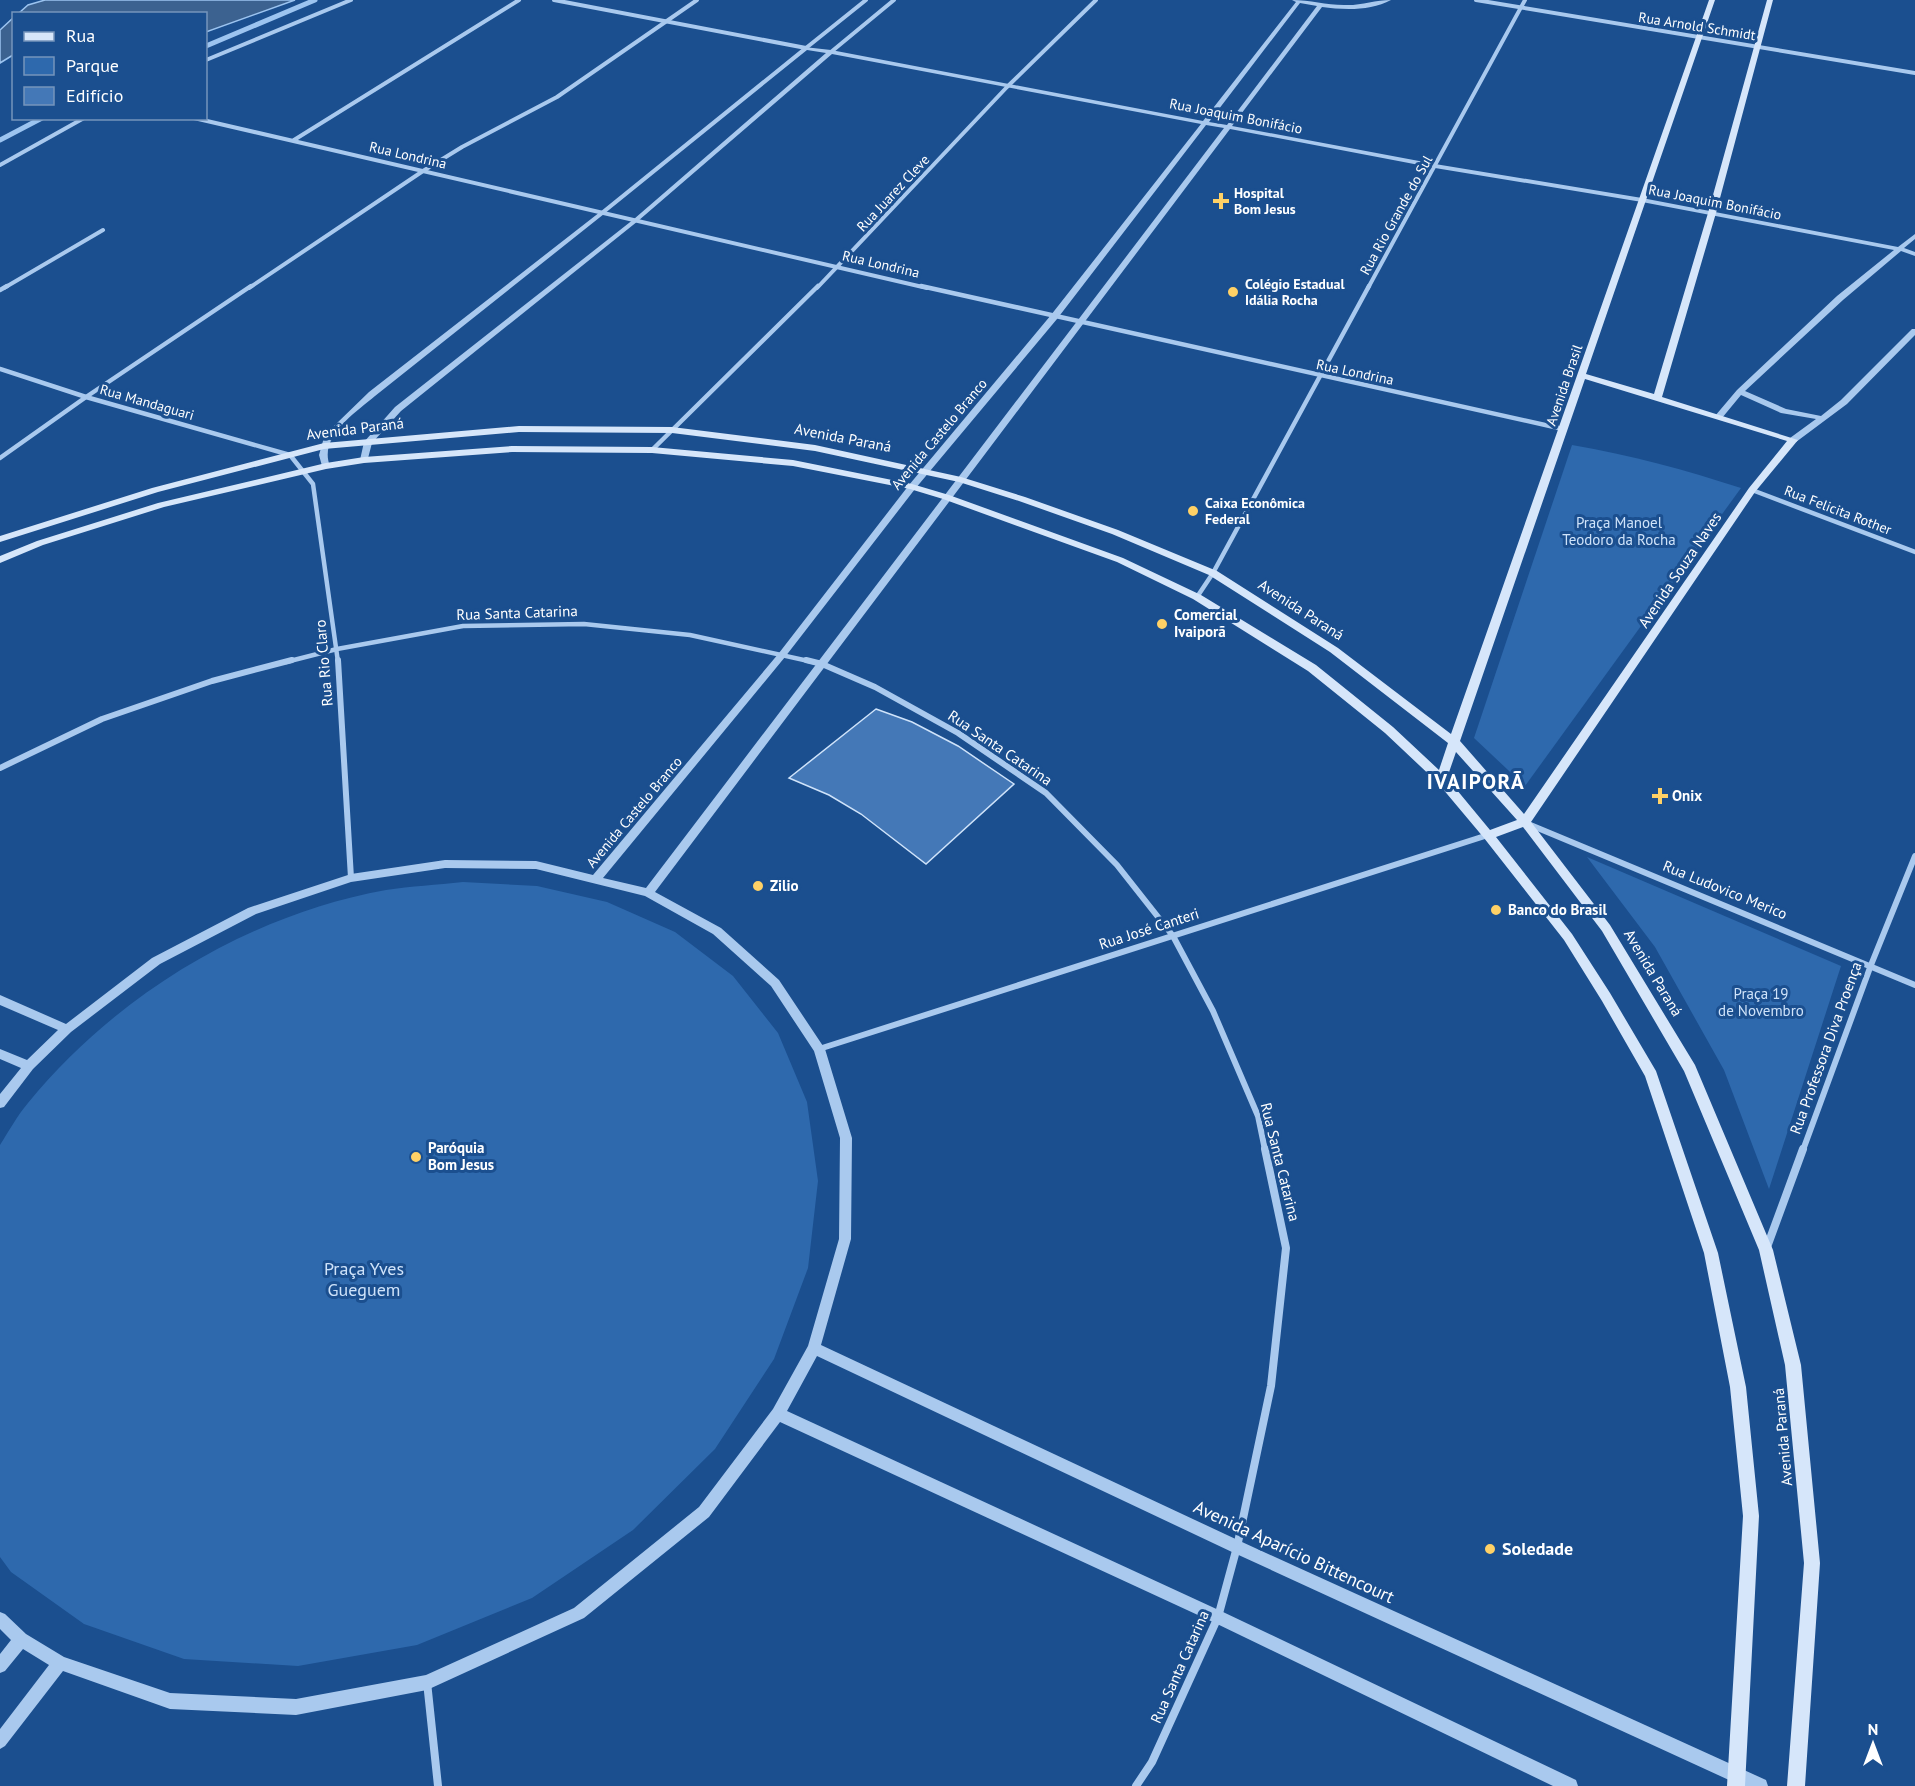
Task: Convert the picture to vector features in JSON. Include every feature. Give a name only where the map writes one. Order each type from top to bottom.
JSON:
[{"type":"main road","name":"Avenida Brasil","points":[[1441,779],[1712,0]]},
{"type":"main road","points":[[1657,399],[1712,213],[1770,0]]},
{"type":"main road","points":[[1582,375],[1793,440]]},
{"type":"main road","name":"Avenida Paraná","points":[[0,539],[155,490],[324,446],[519,429],[672,430],[815,447],[961,480],[1115,532],[1213,573],[1334,650],[1454,742],[1525,822],[1606,928],[1690,1069],[1766,1250],[1793,1365],[1812,1563],[1796,1786]]},
{"type":"main road","name":"Avenida Souza Naves","points":[[1525,822],[1752,490],[1793,440]]},
{"type":"main road","points":[[0,560],[40,543],[161,505],[326,466],[364,460],[512,449],[652,450],[793,463],[912,487],[946,497],[1120,560],[1197,597],[1312,668],[1389,730],[1441,779],[1488,835],[1568,937],[1651,1075],[1711,1253],[1738,1387],[1751,1516],[1737,1782]]},
{"type":"main road","points":[[1488,835],[1525,822]]},
{"type":"street","points":[[207,60],[351,0]]},
{"type":"street","points":[[294,140],[519,0]]},
{"type":"street","name":"Rua Joaquim Bonifácio","points":[[554,0],[1435,166],[1712,213],[1900,249],[1915,254]]},
{"type":"street","points":[[0,458],[423,171],[462,147],[557,97],[697,0]]},
{"type":"street","points":[[326,466],[322,457],[324,446],[348,415],[372,394],[602,213],[866,0]]},
{"type":"street","points":[[364,460],[368,441],[398,409],[636,220],[894,0]]},
{"type":"street","name":"Rua Juarez Cleve","points":[[652,450],[839,266],[1007,87],[1096,0]]},
{"type":"street","points":[[1297,1],[1321,5],[1365,5],[1388,0]]},
{"type":"street","name":"Rua Arnold Schmidt","points":[[1476,0],[1915,73]]},
{"type":"street","name":"Rua Rio Grande do Sul","points":[[1197,597],[1213,573],[1525,0]]},
{"type":"street","name":"Avenida Castelo Branco","points":[[595,880],[782,655],[912,487],[1054,317],[1297,1]]},
{"type":"street","points":[[648,893],[1321,5]]},
{"type":"street","points":[[0,165],[80,120]]},
{"type":"street","name":"Rua Londrina","points":[[203,120],[1054,317],[1563,429]]},
{"type":"street","points":[[0,290],[103,230]]},
{"type":"street","points":[[1719,416],[1740,392],[1840,298],[1915,236]]},
{"type":"street","name":"Avenida Souza Naves","points":[[1793,440],[1844,402],[1915,331]]},
{"type":"street","name":"Rua Mandaguari","points":[[0,369],[86,398],[290,455]]},
{"type":"street","points":[[1740,392],[1784,411],[1820,418]]},
{"type":"street","name":"Rua Rio Claro","points":[[290,455],[313,484],[337,649],[351,879]]},
{"type":"street","name":"Rua Felicita Rother","points":[[1752,490],[1915,552]]},
{"type":"street","name":"Rua Santa Catarina","points":[[0,768],[113,716],[212,681],[337,649],[463,626],[584,624],[690,635],[822,664],[876,687],[958,733],[1046,793],[1117,866],[1173,936],[1213,1011],[1258,1116],[1286,1248],[1271,1386],[1237,1548],[1218,1617],[1152,1762],[1136,1786]]},
{"type":"street","name":"Rua Ludovico Merico","points":[[1525,822],[1915,985]]},
{"type":"street","name":"Rua José Canteri","points":[[819,1049],[1488,835]]},
{"type":"street","name":"Rua Professora Diva Proença","points":[[1766,1250],[1871,965],[1915,856]]},
{"type":"street","points":[[0,1103],[29,1066],[67,1029],[166,956],[252,911],[351,879],[445,864],[536,866],[648,893],[717,931],[775,983],[819,1049],[846,1138],[845,1239],[814,1348],[778,1414],[704,1512],[579,1613],[427,1682],[296,1707],[170,1701],[60,1663],[21,1639],[0,1619]]},
{"type":"street","points":[[0,1000],[67,1029]]},
{"type":"street","points":[[0,1054],[29,1066]]},
{"type":"street","name":"Avenida Aparício Bittencourt","points":[[814,1348],[1737,1782],[1760,1786]]},
{"type":"street","points":[[778,1414],[1218,1617],[1570,1786]]},
{"type":"street","points":[[0,1666],[21,1639]]},
{"type":"street","points":[[0,1742],[60,1663]]},
{"type":"street","points":[[427,1682],[438,1786]]},
{"type":"green space","name":"Praça Manoel Teodoro da Rocha","points":[[1572,445],[1615,453],[1741,488],[1525,786],[1474,738]]},
{"type":"green space","name":"Praça 19 de Novembro","points":[[1587,857],[1841,966],[1769,1189],[1724,1070],[1655,947]]},
{"type":"green space","name":"Praça Yves Gueguem","points":[[463,882],[537,886],[607,902],[675,932],[733,976],[778,1033],[807,1102],[818,1181],[808,1268],[774,1359],[715,1449],[633,1530],[532,1598],[417,1645],[298,1666],[184,1659],[84,1624],[11,1572],[0,1557],[0,1145],[24,1108],[63,1064],[102,1028],[144,995],[188,965],[235,940],[284,919],[335,902],[405,887]]},
{"type":"shaded area","points":[[45,0],[295,0],[207,32],[207,12],[20,12],[28,5]]},
{"type":"shaded area","points":[[12,19],[12,56],[0,63],[0,30]]},
{"type":"building","points":[[876,709],[912,722],[958,746],[1014,784],[926,864],[861,814],[829,795],[789,778]]},
{"type":"waterway","points":[[207,46],[315,0]]},
{"type":"waterway","points":[[0,140],[38,120]]},
{"type":"place","name":"Hospital Bom Jesus","points":[[1221,201]]},
{"type":"place","name":"Colégio Estadual Idália Rocha","points":[[1233,292]]},
{"type":"place","name":"Caixa Econômica Federal","points":[[1193,511]]},
{"type":"place","name":"Comercial Ivaiporã","points":[[1162,624]]},
{"type":"place","name":"Onix","points":[[1660,796]]},
{"type":"place","name":"Zilio","points":[[758,886]]},
{"type":"place","name":"Banco do Brasil","points":[[1496,910]]},
{"type":"place","name":"Paróquia Bom Jesus","points":[[416,1157]]},
{"type":"place","name":"Soledade","points":[[1490,1549]]},
{"type":"district","name":"IVAIPORÃ","points":[[1476,782]]}]
